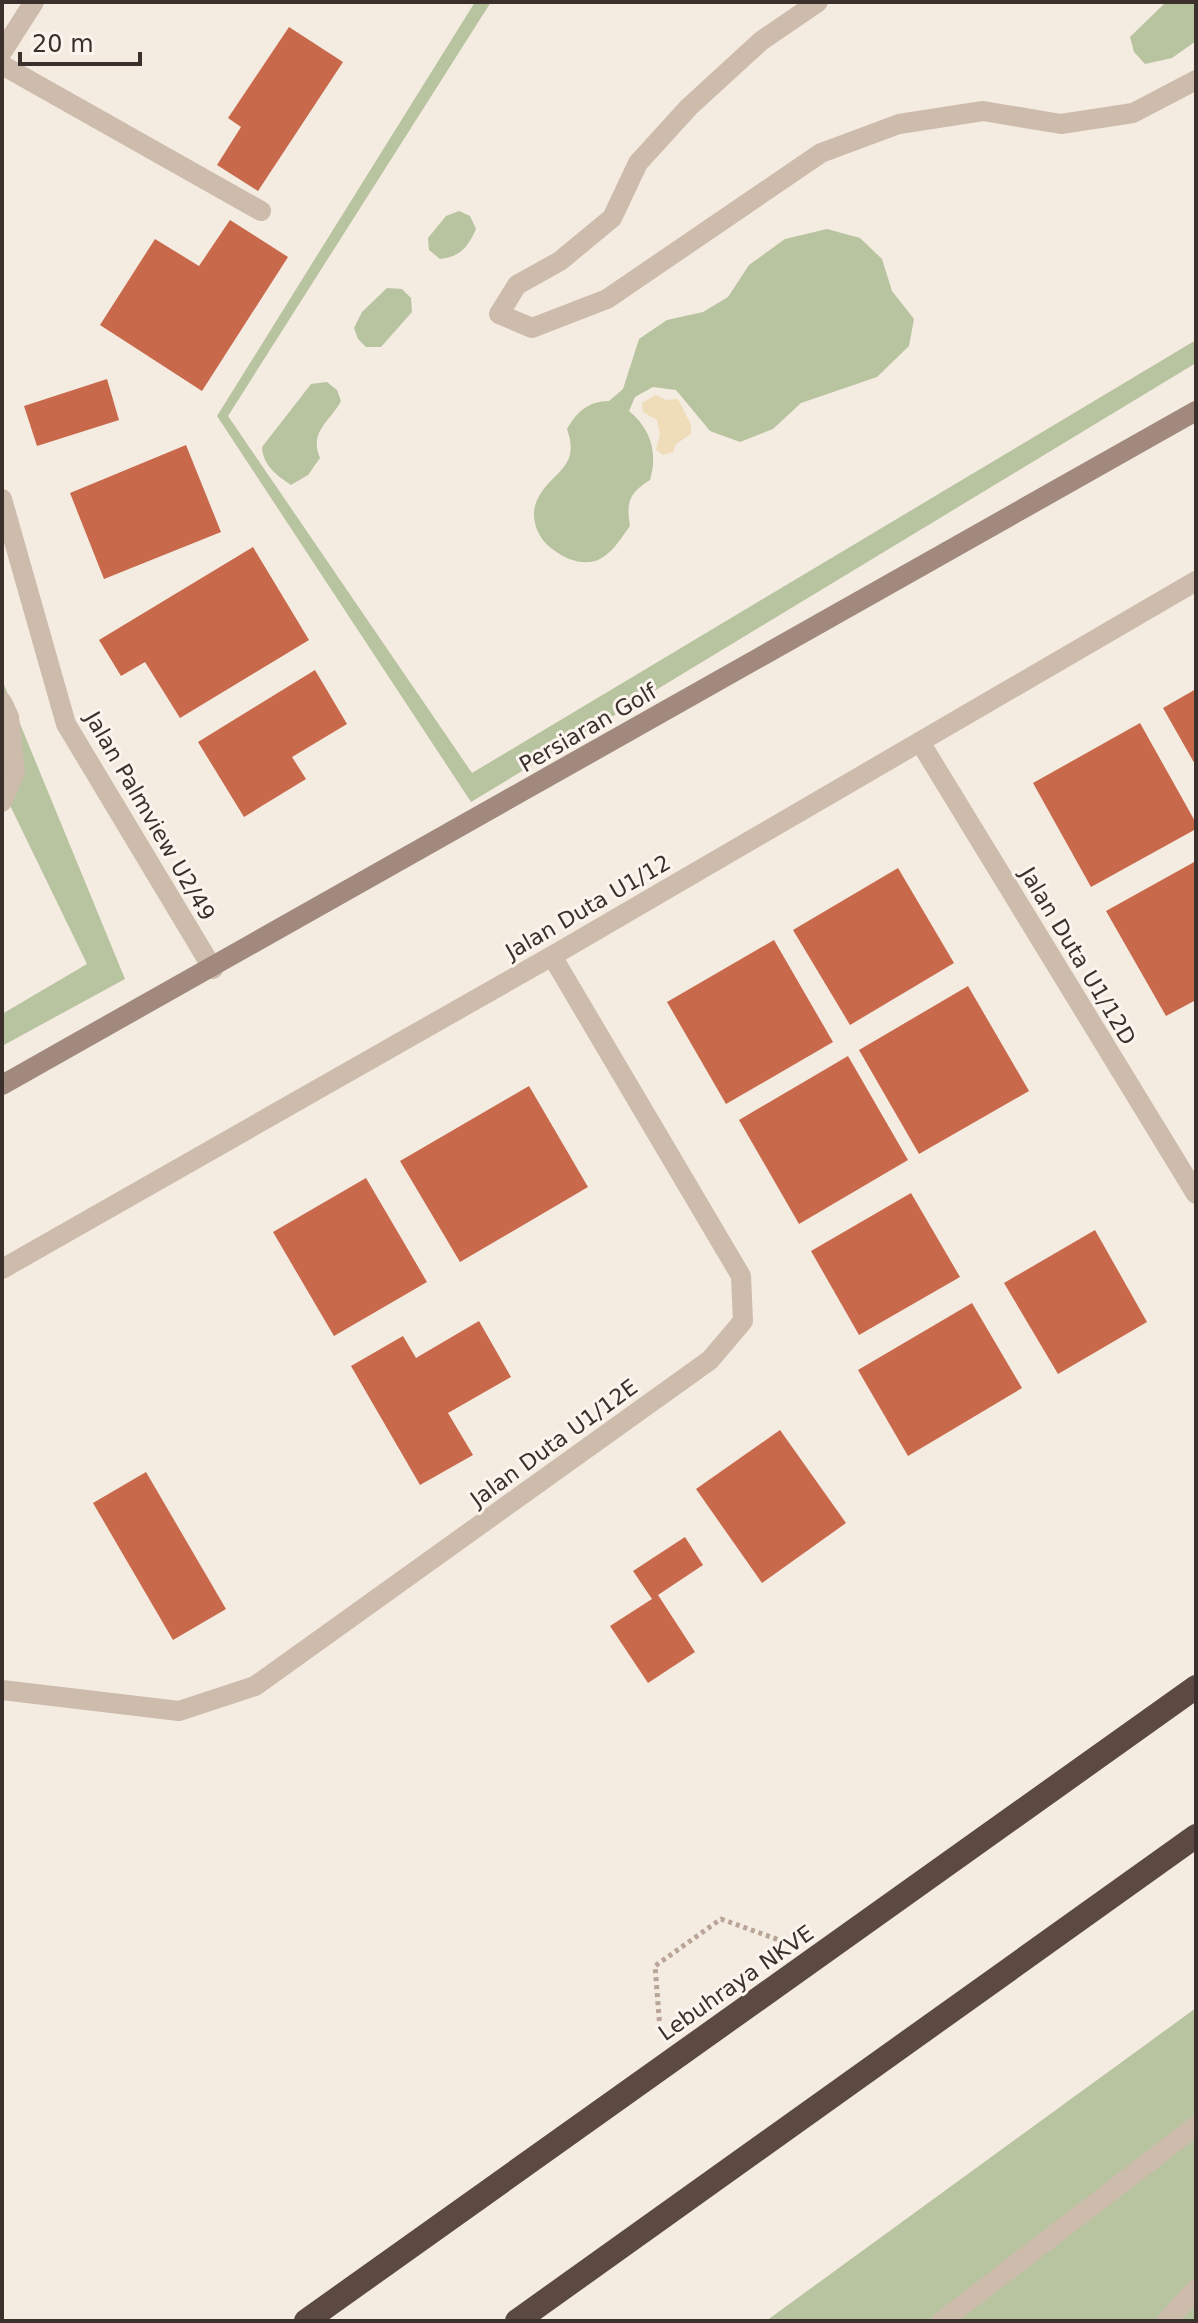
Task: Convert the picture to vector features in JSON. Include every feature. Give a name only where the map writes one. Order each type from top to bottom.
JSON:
[{"type":"highway","name":"Lebuhraya NKVE","points":[[306,2321],[1196,1687]]},
{"type":"highway","points":[[517,2321],[1196,1836]]},
{"type":"street","points":[[2,52],[34,2]]},
{"type":"street","points":[[818,2],[761,41],[689,107],[638,163],[612,218],[560,261],[517,285],[499,314],[532,328],[607,299],[821,153],[899,124],[983,111],[1061,124],[1133,113],[1196,80]]},
{"type":"street","points":[[2,65],[261,211]]},
{"type":"street","name":"Persiaran Golf","points":[[2,1085],[213,969],[1196,411]]},
{"type":"street","name":"Jalan Palmview U2/49","points":[[2,499],[66,724],[213,969]]},
{"type":"street","name":"Jalan Duta U1/12","points":[[2,1269],[552,956],[1196,581]]},
{"type":"street","points":[[2,702],[9,717],[15,773],[2,802]]},
{"type":"street","name":"Jalan Duta U1/12D","points":[[920,742],[1196,1194]]},
{"type":"street","name":"Jalan Duta U1/12E","points":[[2,1690],[179,1711],[255,1686],[710,1360],[743,1321],[741,1276],[552,956]]},
{"type":"street","points":[[942,2321],[1196,2126]]},
{"type":"street","points":[[1167,2321],[1196,2289]]},
{"type":"path","points":[[663,2066],[655,1966],[721,1919],[820,1955]]},
{"type":"green space","points":[[475,2],[491,2],[228,416],[472,773],[1196,340],[1196,363],[471,802],[217,416]]},
{"type":"green space","points":[[1166,2],[1196,2],[1196,41],[1172,58],[1145,64],[1134,52],[1130,37]]},
{"type":"green space","points":[[459,211],[470,216],[476,229],[462,250],[440,259],[429,250],[428,238],[446,216]]},
{"type":"green space","points":[[827,229],[860,238],[882,259],[892,291],[914,319],[909,346],[877,377],[801,403],[773,429],[740,442],[710,431],[676,390],[653,387],[635,397],[629,411],[643,426],[651,442],[653,460],[650,480],[637,489],[631,499],[628,511],[630,526],[611,551],[595,561],[574,560],[549,546],[536,528],[535,506],[544,489],[568,461],[570,442],[567,429],[584,409],[609,401],[623,389],[639,339],[667,320],[703,312],[728,297],[749,265],[785,239]]},
{"type":"green space","points":[[387,288],[402,289],[411,298],[412,312],[381,347],[366,347],[358,339],[354,328],[362,312]]},
{"type":"green space","points":[[327,382],[337,390],[341,401],[319,434],[317,449],[320,458],[308,475],[291,485],[268,464],[262,447],[311,384]]},
{"type":"green space","points":[[2,680],[125,979],[2,1046],[2,1014],[87,964],[2,789]]},
{"type":"green space","points":[[1196,2008],[1196,2321],[766,2321]]},
{"type":"sand","points":[[656,395],[666,400],[678,399],[691,425],[691,434],[676,444],[673,452],[663,455],[656,450],[660,435],[657,420],[643,412],[642,403]]},
{"type":"building","points":[[289,27],[343,62],[258,191],[217,165],[241,127],[228,118]]},
{"type":"building","points":[[230,220],[288,257],[202,391],[100,325],[155,239],[199,266]]},
{"type":"building","points":[[107,379],[119,420],[37,446],[24,406]]},
{"type":"building","points":[[186,445],[221,532],[104,579],[70,493]]},
{"type":"building","points":[[253,547],[309,640],[180,718],[145,662],[121,676],[99,640]]},
{"type":"building","points":[[315,670],[347,724],[292,757],[306,779],[244,817],[198,742]]},
{"type":"building","points":[[1196,689],[1196,766],[1163,708]]},
{"type":"building","points":[[1140,723],[1196,823],[1196,829],[1091,887],[1033,783]]},
{"type":"building","points":[[1196,861],[1196,1000],[1166,1016],[1106,911]]},
{"type":"building","points":[[898,868],[954,963],[850,1025],[793,930]]},
{"type":"building","points":[[774,940],[833,1042],[726,1104],[667,1002]]},
{"type":"building","points":[[968,986],[1029,1091],[919,1154],[859,1050]]},
{"type":"building","points":[[848,1056],[908,1160],[799,1224],[739,1120]]},
{"type":"building","points":[[529,1086],[588,1187],[460,1262],[400,1161]]},
{"type":"building","points":[[366,1178],[427,1282],[334,1336],[273,1232]]},
{"type":"building","points":[[911,1193],[960,1277],[859,1335],[811,1251]]},
{"type":"building","points":[[1095,1230],[1147,1322],[1058,1374],[1004,1283]]},
{"type":"building","points":[[972,1303],[1022,1388],[908,1456],[858,1370]]},
{"type":"building","points":[[479,1321],[511,1377],[448,1413],[473,1455],[420,1485],[351,1366],[403,1336],[416,1358]]},
{"type":"building","points":[[780,1430],[846,1523],[762,1583],[696,1489]]},
{"type":"building","points":[[146,1472],[226,1609],[173,1640],[93,1503]]},
{"type":"building","points":[[685,1537],[703,1565],[658,1595],[695,1652],[648,1683],[610,1626],[652,1599],[633,1571]]}]
